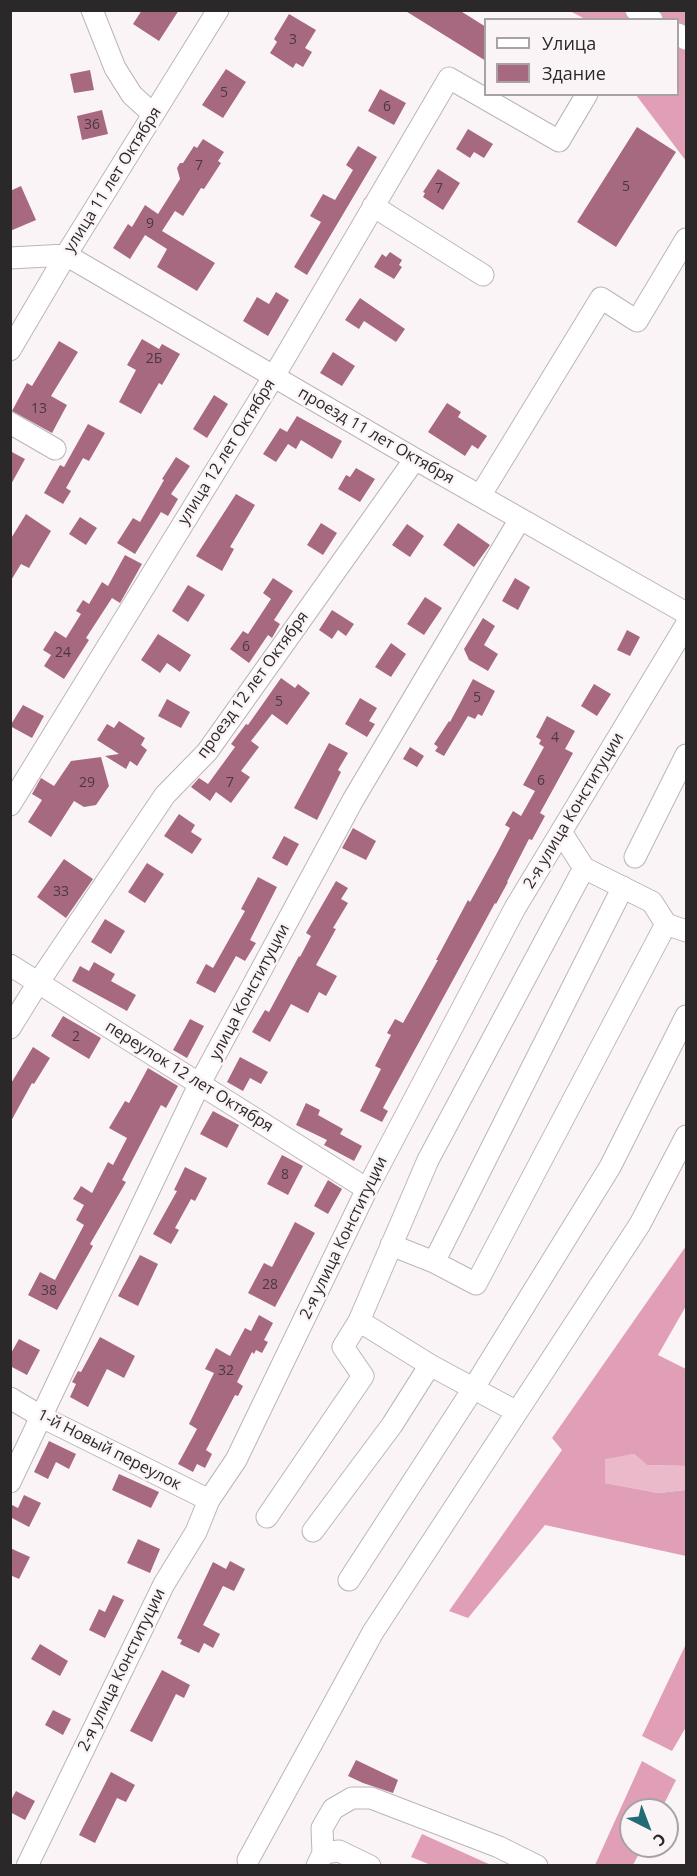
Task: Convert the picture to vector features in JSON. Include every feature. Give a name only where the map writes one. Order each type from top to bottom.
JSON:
[{"type":"street","points":[[92,10],[115,68],[132,96],[153,114]]},
{"type":"street","name":"улица 11 лет Октября","points":[[10,350],[66,255],[218,10]]},
{"type":"street","name":"улица 12 лет Октября","points":[[10,805],[273,376],[449,78],[559,141],[586,96]]},
{"type":"street","points":[[373,207],[483,275]]},
{"type":"street","points":[[480,496],[601,298],[638,321],[687,239]]},
{"type":"street","points":[[10,258],[66,255]]},
{"type":"street","name":"проезд 11 лет Октября","points":[[66,255],[415,459],[687,613]]},
{"type":"street","points":[[10,423],[55,449]]},
{"type":"street","name":"проезд 12 лет Октября","points":[[10,1028],[165,795],[207,752],[415,459]]},
{"type":"street","name":"улица Конституции","points":[[10,1482],[200,1083],[354,800],[520,519]]},
{"type":"street","name":"2-я улица Конституции","points":[[27,1866],[164,1584],[196,1532],[209,1500],[236,1460],[367,1189],[515,908],[687,625]]},
{"type":"street","points":[[635,857],[687,755]]},
{"type":"street","points":[[561,832],[584,868],[652,902],[666,924],[687,931]]},
{"type":"street","points":[[267,1517],[363,1376],[343,1347],[359,1321],[428,1160],[584,868]]},
{"type":"street","points":[[434,1262],[623,888]]},
{"type":"street","points":[[391,1245],[434,1262],[476,1284],[666,924]]},
{"type":"street","name":"переулок 12 лет Октября","points":[[10,965],[367,1189]]},
{"type":"street","points":[[349,1580],[473,1389],[610,1167],[687,1016]]},
{"type":"street","points":[[248,1860],[373,1632],[640,1224],[687,1136]]},
{"type":"street","points":[[359,1321],[430,1365],[517,1412]]},
{"type":"street","points":[[313,1531],[392,1425],[430,1365]]},
{"type":"street","name":"1-й Новый переулок","points":[[10,1398],[42,1417],[209,1500]]},
{"type":"street","points":[[370,1866],[339,1851],[320,1859],[322,1828],[333,1809],[352,1798],[371,1798],[499,1847],[537,1866]]},
{"type":"shaded area","points":[[570,11],[686,11],[686,161],[637,96],[679,96],[679,18],[583,18]]},
{"type":"shaded area","points":[[686,1246],[686,1306],[658,1355],[686,1369],[686,1466],[647,1465],[634,1454],[605,1459],[605,1483],[658,1493],[686,1490],[686,1556],[545,1525],[468,1618],[449,1611],[562,1450],[552,1438]]},
{"type":"shaded area","points":[[634,1454],[647,1465],[686,1466],[686,1490],[658,1493],[605,1483],[605,1458]]},
{"type":"shaded area","points":[[686,1644],[686,1727],[672,1751],[642,1736]]},
{"type":"shaded area","points":[[642,1761],[676,1780],[667,1798],[625,1798]]},
{"type":"shaded area","points":[[619,1812],[619,1858],[637,1858],[633,1865],[595,1865]]},
{"type":"shaded area","points":[[422,1834],[491,1865],[431,1865],[411,1857]]},
{"type":"building","points":[[142,10],[179,10],[159,41],[133,24]]},
{"type":"building","points":[[404,10],[459,10],[484,26],[484,60]]},
{"type":"building","points":[[289,14],[316,30],[305,48],[312,52],[303,67],[296,63],[293,68],[270,53],[277,42],[274,39]]},
{"type":"building","points":[[226,69],[246,82],[223,118],[202,105]]},
{"type":"building","points":[[90,70],[94,90],[74,93],[70,74]]},
{"type":"building","points":[[380,89],[406,103],[394,125],[368,111]]},
{"type":"building","points":[[102,110],[108,134],[82,140],[77,116]]},
{"type":"building","points":[[637,127],[676,152],[616,247],[577,222]]},
{"type":"building","points":[[468,129],[493,144],[484,158],[474,152],[470,158],[456,149]]},
{"type":"building","points":[[203,139],[224,152],[218,161],[221,163],[183,216],[175,211],[162,231],[215,263],[197,291],[157,267],[167,249],[145,235],[130,259],[113,248],[128,224],[132,227],[145,205],[158,214],[180,179],[177,168],[180,163],[183,163],[194,146],[197,148]]},
{"type":"building","points":[[358,146],[377,157],[307,275],[294,267],[321,222],[310,216],[323,194],[335,200],[353,170],[346,165]]},
{"type":"building","points":[[438,169],[460,183],[443,210],[423,197],[425,193],[423,192]]},
{"type":"building","points":[[21,186],[36,220],[10,231],[10,191]]},
{"type":"building","points":[[390,252],[402,260],[399,265],[402,267],[394,279],[374,267],[382,254],[386,257]]},
{"type":"building","points":[[276,292],[289,300],[268,336],[243,321],[257,297],[269,304]]},
{"type":"building","points":[[360,298],[405,329],[396,342],[364,321],[359,329],[345,320]]},
{"type":"building","points":[[142,339],[159,349],[162,344],[180,354],[162,385],[159,383],[141,414],[119,402],[136,370],[127,365]]},
{"type":"building","points":[[59,341],[78,352],[51,396],[67,405],[52,433],[12,411],[27,383],[32,386]]},
{"type":"building","points":[[333,352],[355,366],[342,386],[320,373]]},
{"type":"building","points":[[214,395],[228,404],[207,438],[193,429]]},
{"type":"building","points":[[447,403],[461,412],[458,417],[487,436],[478,449],[472,445],[465,456],[428,432]]},
{"type":"building","points":[[297,416],[342,441],[332,459],[301,440],[296,449],[288,444],[276,462],[263,454],[280,428],[287,432]]},
{"type":"building","points":[[88,424],[105,433],[89,461],[83,458],[66,488],[71,491],[63,504],[44,493],[60,465],[64,467]]},
{"type":"building","points":[[10,451],[25,459],[10,486]]},
{"type":"building","points":[[176,457],[190,466],[171,494],[178,499],[168,516],[161,512],[135,554],[117,543],[133,518],[140,522]]},
{"type":"building","points":[[356,468],[375,479],[360,502],[338,489],[346,475],[350,477]]},
{"type":"building","points":[[236,494],[255,505],[230,547],[234,549],[222,571],[196,556]]},
{"type":"building","points":[[26,514],[51,531],[29,568],[21,564],[10,582],[10,540]]},
{"type":"building","points":[[80,517],[97,528],[86,545],[69,534]]},
{"type":"building","points":[[321,523],[337,533],[323,555],[307,545]]},
{"type":"building","points":[[458,523],[490,545],[474,567],[443,545]]},
{"type":"building","points":[[407,524],[424,536],[410,557],[392,545]]},
{"type":"building","points":[[125,555],[142,564],[120,603],[112,598],[86,638],[89,640],[64,679],[44,666],[51,655],[43,650],[55,631],[66,638],[81,614],[76,611],[83,600],[89,604],[102,582],[108,586]]},
{"type":"building","points":[[273,578],[293,591],[274,620],[280,624],[272,638],[268,635],[249,663],[230,649],[243,631],[248,634],[271,599],[263,593]]},
{"type":"building","points":[[515,578],[530,587],[518,610],[502,601]]},
{"type":"building","points":[[188,585],[205,595],[188,622],[172,611]]},
{"type":"building","points":[[425,597],[442,608],[424,635],[407,624]]},
{"type":"building","points":[[332,610],[354,624],[346,636],[338,630],[332,639],[319,630]]},
{"type":"building","points":[[483,618],[495,626],[484,645],[498,654],[488,671],[469,660],[464,649]]},
{"type":"building","points":[[627,630],[640,637],[630,656],[617,650]]},
{"type":"building","points":[[158,634],[191,655],[180,672],[167,663],[160,673],[141,660]]},
{"type":"building","points":[[391,643],[406,654],[391,677],[375,667]]},
{"type":"building","points":[[281,678],[295,688],[298,684],[310,693],[287,725],[272,714],[251,741],[259,747],[241,771],[250,777],[231,803],[216,792],[210,801],[191,787],[199,778],[208,784],[235,747],[231,744],[246,724],[248,725]]},
{"type":"building","points":[[473,679],[495,691],[482,716],[478,714],[475,719],[468,716],[444,756],[435,751],[438,747],[434,744],[450,722]]},
{"type":"building","points":[[594,684],[611,694],[597,716],[581,706]]},
{"type":"building","points":[[360,698],[377,708],[369,721],[375,724],[367,737],[345,724]]},
{"type":"building","points":[[167,699],[190,712],[181,728],[158,716]]},
{"type":"building","points":[[23,705],[44,716],[32,738],[10,726]]},
{"type":"building","points":[[547,716],[575,731],[565,749],[573,753],[540,813],[545,816],[532,840],[529,839],[508,882],[383,1108],[388,1111],[382,1122],[360,1111],[381,1069],[375,1066],[391,1035],[387,1033],[395,1019],[403,1023],[468,900],[470,902],[510,828],[505,825],[513,811],[521,816],[535,791],[523,785],[544,747],[539,744],[541,740],[536,737]]},
{"type":"building","points":[[119,721],[145,738],[141,745],[147,750],[137,766],[130,761],[126,769],[105,756],[119,754],[97,740],[107,724],[114,728]]},
{"type":"building","points":[[329,743],[348,753],[338,770],[341,772],[317,820],[294,808]]},
{"type":"building","points":[[410,747],[424,756],[417,767],[403,759]]},
{"type":"building","points":[[101,757],[109,786],[96,805],[84,807],[74,801],[51,837],[28,822],[42,800],[32,794],[41,778],[54,786],[71,761]]},
{"type":"building","points":[[179,814],[195,825],[191,832],[202,839],[192,854],[164,836]]},
{"type":"building","points":[[353,828],[376,841],[366,860],[342,848]]},
{"type":"building","points":[[284,836],[299,844],[287,866],[272,858]]},
{"type":"building","points":[[64,859],[93,879],[66,918],[37,897]]},
{"type":"building","points":[[147,863],[164,874],[145,903],[128,892]]},
{"type":"building","points":[[258,877],[277,887],[250,940],[256,943],[245,961],[236,956],[215,993],[196,983],[206,964],[213,968],[245,911],[241,909]]},
{"type":"building","points":[[336,881],[348,888],[341,899],[348,903],[333,928],[336,929],[316,965],[337,976],[326,996],[319,992],[308,1013],[291,1004],[270,1042],[252,1032],[265,1010],[269,1012],[300,957],[311,936],[306,933]]},
{"type":"building","points":[[105,919],[125,931],[111,954],[91,942]]},
{"type":"building","points":[[94,962],[115,974],[111,981],[136,995],[127,1011],[72,981],[80,966],[89,971]]},
{"type":"building","points":[[63,1016],[101,1038],[89,1059],[51,1036]]},
{"type":"building","points":[[190,1019],[204,1026],[187,1058],[173,1050]]},
{"type":"building","points":[[33,1047],[50,1058],[34,1084],[32,1083],[10,1123],[10,1085]]},
{"type":"building","points":[[240,1057],[268,1072],[261,1084],[250,1078],[243,1091],[227,1082]]},
{"type":"building","points":[[148,1068],[178,1086],[166,1108],[161,1105],[122,1180],[126,1182],[90,1244],[93,1246],[57,1310],[28,1295],[40,1272],[55,1280],[84,1225],[76,1220],[84,1205],[73,1199],[81,1186],[92,1193],[108,1162],[113,1165],[127,1138],[109,1128],[125,1101],[129,1103]]},
{"type":"building","points":[[306,1103],[320,1110],[318,1115],[343,1129],[340,1134],[362,1146],[354,1161],[324,1145],[327,1140],[296,1125]]},
{"type":"building","points":[[213,1111],[239,1125],[227,1148],[200,1134]]},
{"type":"building","points":[[282,1155],[303,1166],[288,1195],[267,1184]]},
{"type":"building","points":[[185,1167],[207,1178],[195,1201],[191,1199],[175,1228],[179,1230],[171,1244],[153,1234],[177,1191],[174,1190]]},
{"type":"building","points":[[328,1180],[342,1189],[328,1214],[314,1206]]},
{"type":"building","points":[[295,1222],[315,1233],[275,1307],[248,1293],[264,1263],[272,1267]]},
{"type":"building","points":[[140,1255],[158,1264],[138,1306],[118,1296]]},
{"type":"building","points":[[259,1315],[273,1323],[264,1340],[268,1342],[262,1353],[256,1350],[254,1354],[252,1352],[237,1382],[243,1386],[238,1396],[235,1395],[206,1450],[212,1454],[205,1468],[197,1464],[193,1472],[178,1464],[197,1429],[189,1424],[214,1373],[205,1369],[216,1348],[230,1356],[245,1328],[251,1331]]},
{"type":"building","points":[[100,1337],[135,1356],[124,1378],[107,1369],[88,1407],[70,1397],[76,1384],[72,1382],[78,1371],[81,1372]]},
{"type":"building","points":[[19,1339],[40,1350],[27,1375],[10,1366],[10,1355]]},
{"type":"building","points":[[49,1441],[76,1454],[69,1469],[56,1462],[48,1479],[34,1472]]},
{"type":"building","points":[[119,1474],[159,1492],[151,1508],[112,1490]]},
{"type":"building","points":[[24,1495],[41,1503],[29,1527],[10,1517],[10,1504],[18,1508]]},
{"type":"building","points":[[138,1539],[160,1549],[150,1573],[127,1563]]},
{"type":"building","points":[[10,1548],[30,1557],[19,1579],[10,1575]]},
{"type":"building","points":[[230,1561],[245,1569],[234,1591],[223,1586],[203,1625],[220,1634],[213,1648],[204,1643],[199,1653],[180,1644],[182,1640],[177,1638],[213,1562],[226,1569]]},
{"type":"building","points":[[113,1595],[124,1600],[105,1638],[89,1630],[99,1609],[105,1612]]},
{"type":"building","points":[[40,1644],[68,1661],[60,1676],[31,1659]]},
{"type":"building","points":[[162,1670],[190,1685],[184,1698],[176,1694],[152,1742],[130,1731]]},
{"type":"building","points":[[53,1710],[71,1719],[63,1735],[45,1725]]},
{"type":"building","points":[[356,1760],[398,1780],[393,1793],[348,1776]]},
{"type":"building","points":[[111,1772],[135,1785],[126,1802],[117,1798],[95,1843],[79,1835]]},
{"type":"building","points":[[16,1791],[35,1801],[25,1820],[10,1812],[10,1802]]}]
